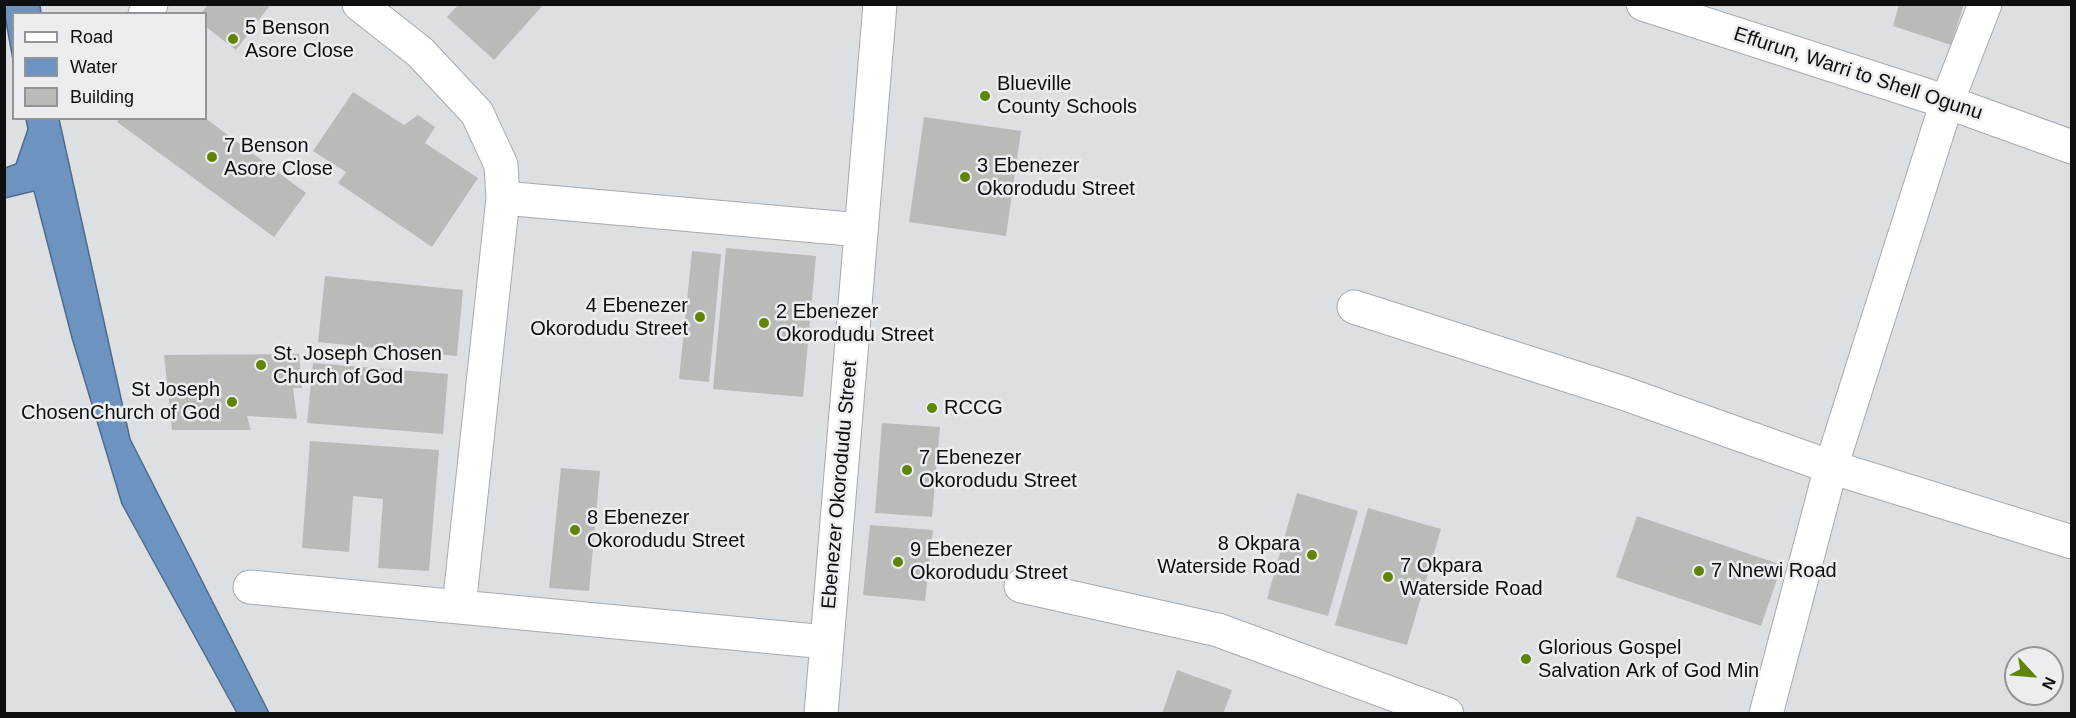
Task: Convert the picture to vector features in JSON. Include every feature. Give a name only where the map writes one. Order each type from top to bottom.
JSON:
[{"type":"street","points":[[359,4],[420,52],[477,112],[501,165],[502,198],[459,607]]},
{"type":"street","name":"Ebenezer Okorodudu Street","points":[[820,714],[880,4]]},
{"type":"street","name":"Effurun, Warri to Shell Ogunu","points":[[1642,4],[1947,102],[2072,147]]},
{"type":"street","points":[[1766,714],[1832,467],[1947,102],[1985,4]]},
{"type":"street","points":[[502,198],[861,230]]},
{"type":"street","points":[[1354,307],[1623,393],[1832,467],[2072,542]]},
{"type":"street","points":[[1020,586],[1218,630],[1447,714]]},
{"type":"street","points":[[250,587],[826,642]]},
{"type":"water","points":[[4,5],[40,5],[41,12],[12,12],[12,54]]},
{"type":"water","points":[[26,120],[59,120],[130,439],[269,713],[237,713],[122,504],[72,338],[34,191],[5,198],[5,168],[16,164],[28,129]]},
{"type":"building","name":"5 Benson Asore Close","points":[[208,4],[271,4],[236,50],[207,28],[207,12],[202,12]]},
{"type":"building","points":[[459,4],[544,4],[494,60],[447,17]]},
{"type":"building","points":[[1899,4],[1964,4],[1951,45],[1893,26]]},
{"type":"building","points":[[353,92],[404,125],[418,115],[435,127],[425,143],[478,178],[432,247],[338,183],[346,172],[313,151]]},
{"type":"building","name":"3 Ebenezer Okorodudu Street","points":[[924,117],[1021,131],[1006,236],[909,222]]},
{"type":"building","name":"7 Benson Asore Close","points":[[207,119],[306,193],[274,237],[117,122],[118,120]]},
{"type":"building","name":"2 Ebenezer Okorodudu Street","points":[[726,248],[816,256],[803,397],[713,389]]},
{"type":"building","name":"4 Ebenezer Okorodudu Street","points":[[692,251],[721,254],[709,382],[679,379]]},
{"type":"building","points":[[325,276],[463,290],[457,356],[318,342]]},
{"type":"building","name":"St Joseph ChosenChurch of God","points":[[299,354],[302,388],[293,388],[297,419],[247,416],[251,430],[172,430],[164,355]]},
{"type":"building","points":[[313,363],[448,374],[443,434],[307,423]]},
{"type":"building","name":"7 Ebenezer Okorodudu Street","points":[[882,423],[940,427],[932,517],[875,513]]},
{"type":"building","points":[[310,441],[439,450],[429,571],[378,568],[383,499],[353,496],[349,552],[302,548]]},
{"type":"building","name":"8 Ebenezer Okorodudu Street","points":[[561,468],[600,471],[589,591],[549,588]]},
{"type":"building","name":"8 Okpara Waterside Road","points":[[1297,493],[1358,511],[1328,616],[1267,599]]},
{"type":"building","name":"7 Okpara Waterside Road","points":[[1368,508],[1441,529],[1407,645],[1335,625]]},
{"type":"building","name":"7 Nnewi Road","points":[[1637,516],[1782,565],[1761,626],[1616,577]]},
{"type":"building","name":"9 Ebenezer Okorodudu Street","points":[[870,525],[933,530],[925,601],[863,595]]},
{"type":"building","points":[[1177,670],[1232,690],[1223,714],[1162,714]]},
{"type":"place","name":"5 Benson Asore Close","points":[[233,39]]},
{"type":"place","name":"Blueville County Schools","points":[[985,96]]},
{"type":"place","name":"7 Benson Asore Close","points":[[212,157]]},
{"type":"place","name":"3 Ebenezer Okorodudu Street","points":[[965,177]]},
{"type":"place","name":"4 Ebenezer Okorodudu Street","points":[[700,317]]},
{"type":"place","name":"2 Ebenezer Okorodudu Street","points":[[764,323]]},
{"type":"place","name":"St. Joseph Chosen Church of God","points":[[261,365]]},
{"type":"place","name":"St Joseph ChosenChurch of God","points":[[232,402]]},
{"type":"place","name":"RCCG","points":[[932,408]]},
{"type":"place","name":"7 Ebenezer Okorodudu Street","points":[[907,470]]},
{"type":"place","name":"8 Ebenezer Okorodudu Street","points":[[575,530]]},
{"type":"place","name":"8 Okpara Waterside Road","points":[[1312,555]]},
{"type":"place","name":"9 Ebenezer Okorodudu Street","points":[[898,562]]},
{"type":"place","name":"7 Nnewi Road","points":[[1699,571]]},
{"type":"place","name":"7 Okpara Waterside Road","points":[[1388,577]]},
{"type":"place","name":"Glorious Gospel Salvation Ark of God Min","points":[[1526,659]]}]
